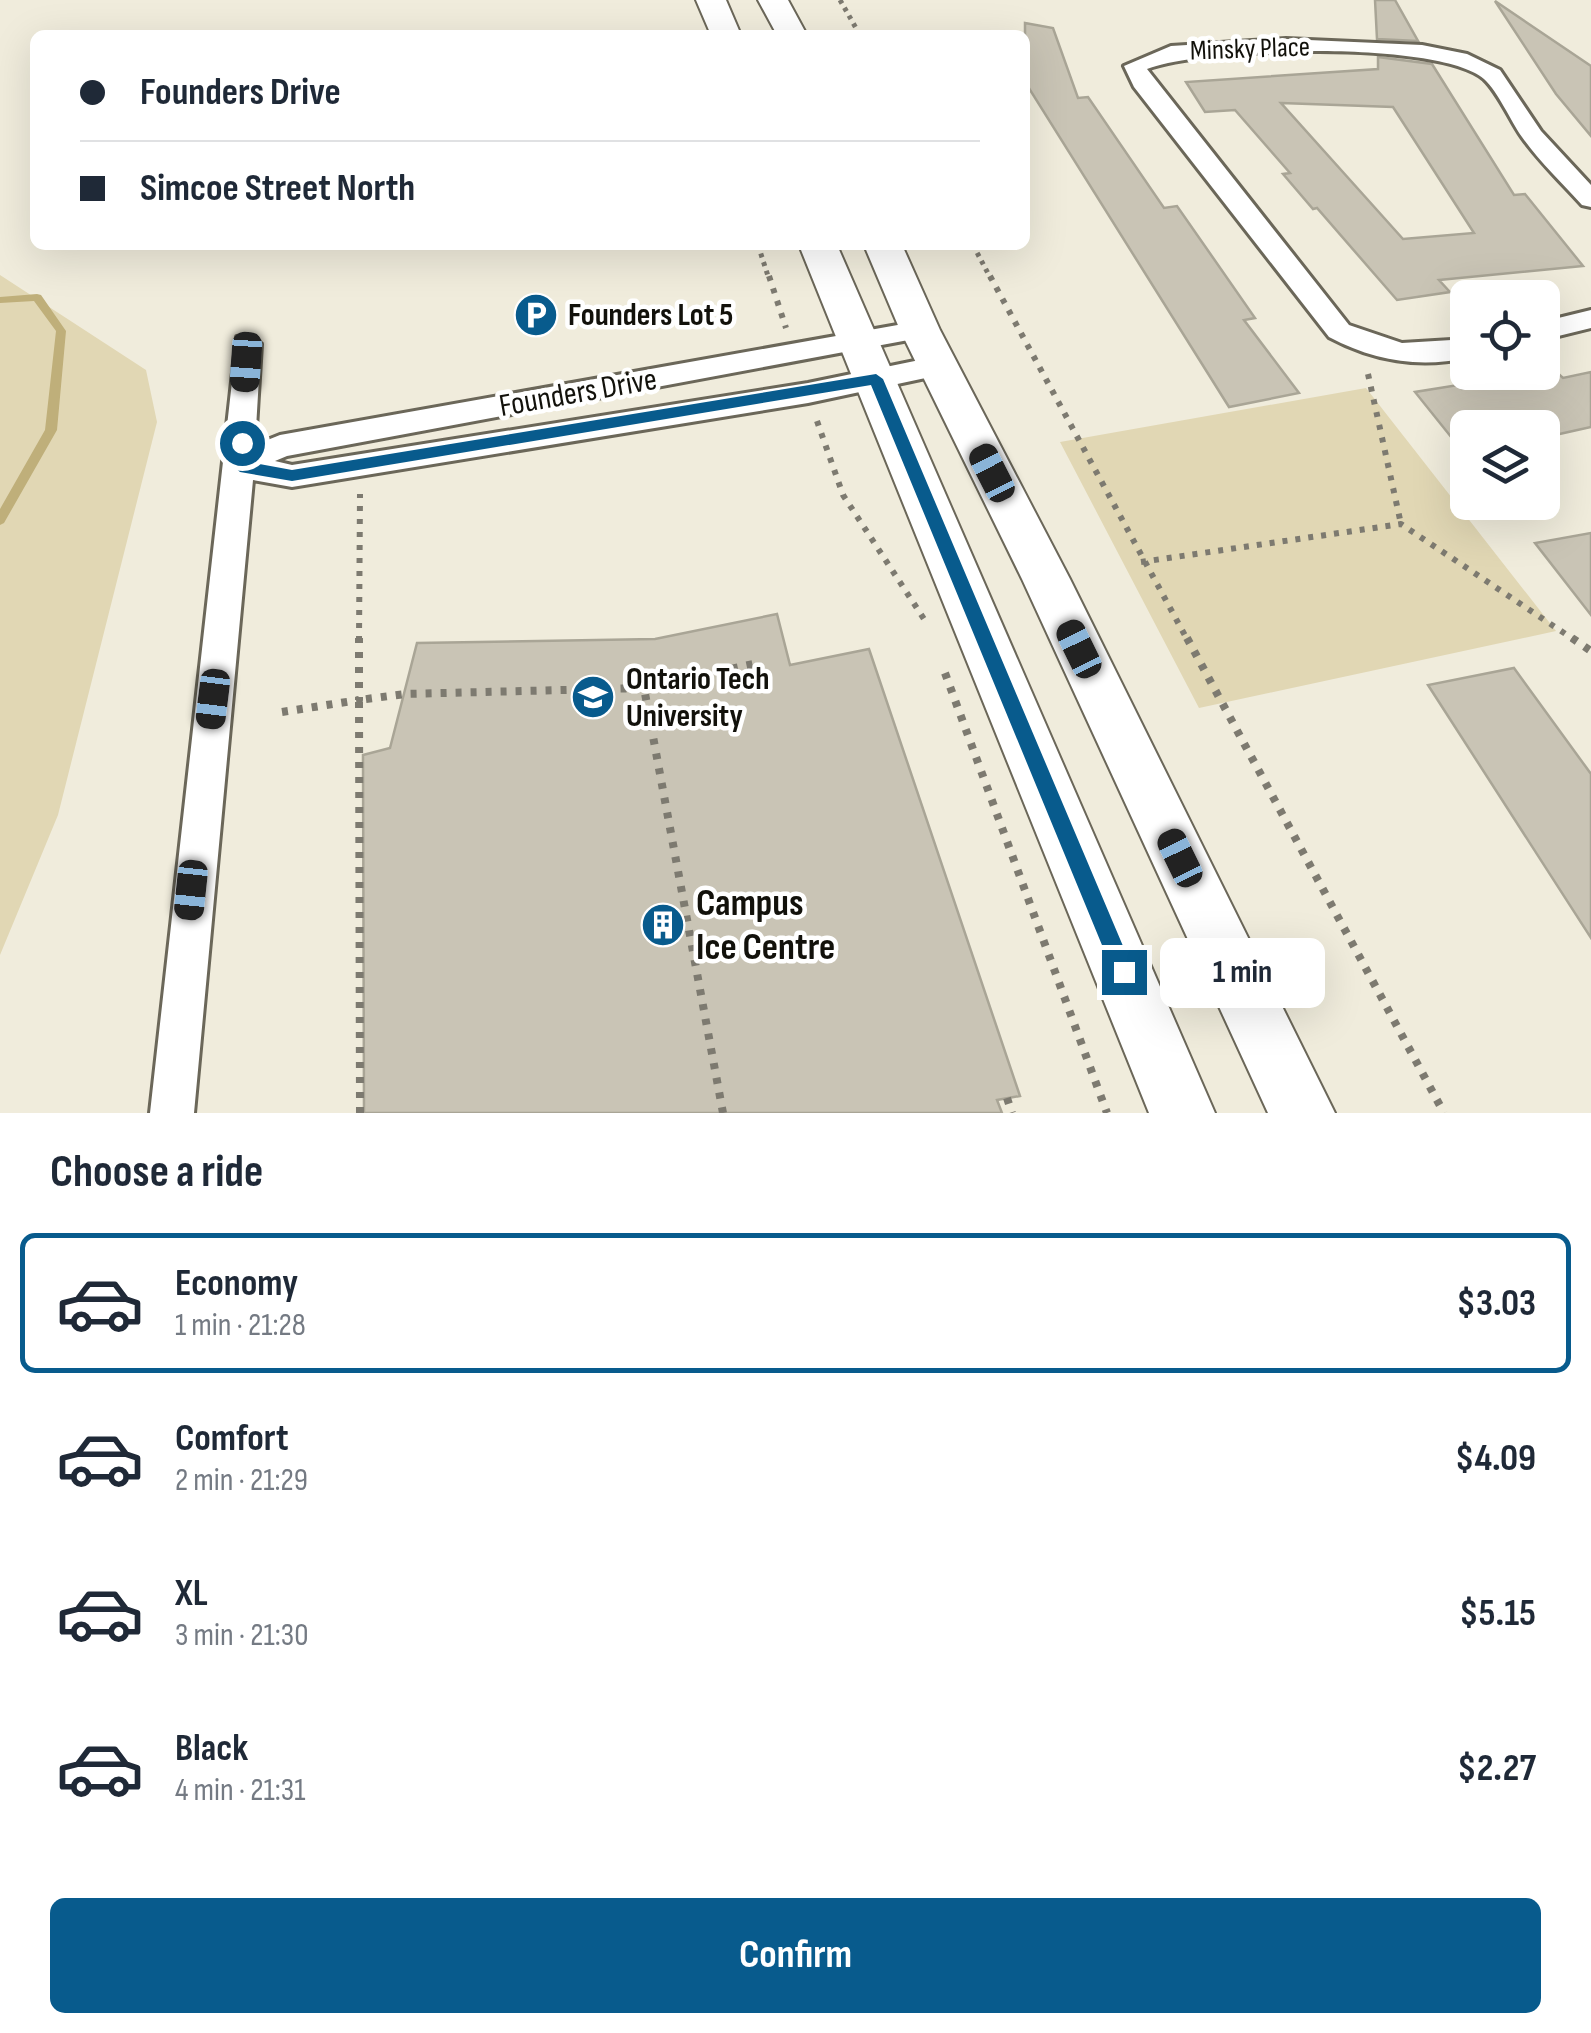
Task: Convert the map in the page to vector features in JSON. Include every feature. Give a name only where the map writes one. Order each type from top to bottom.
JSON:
[{"type":"main road","points":[[711,0],[724,30]]},
{"type":"main road","points":[[774,0],[789,30]]},
{"type":"main road","points":[[820,250],[1182,1113]]},
{"type":"main road","points":[[885,250],[929,348],[1302,1113]]},
{"type":"street","name":"Minsky Place","points":[[1450,352],[1430,356],[1367,347],[1339,331],[1142,82],[1135,66],[1171,52],[1286,44],[1422,51],[1459,59],[1492,75],[1533,136],[1588,193]]},
{"type":"street","points":[[1560,166],[1591,165]]},
{"type":"street","points":[[1560,326],[1591,319]]},
{"type":"street","points":[[172,1113],[188,910],[240,466],[248,344]]},
{"type":"street","name":"Founders Drive","points":[[240,466],[280,446],[796,354],[868,360],[929,348]]},
{"type":"street","name":"Founders Drive","points":[[240,466],[292,476],[808,393],[868,360],[929,348]]},
{"type":"path","points":[[840,0],[857,30]]},
{"type":"path","points":[[760,250],[796,354]]},
{"type":"path","points":[[976,250],[1141,562],[1444,1113]]},
{"type":"path","points":[[1367,370],[1401,524]]},
{"type":"path","points":[[808,393],[842,494],[927,624]]},
{"type":"path","points":[[360,494],[360,1113]]},
{"type":"path","points":[[1141,562],[1401,524],[1591,651]]},
{"type":"path","points":[[940,660],[1107,1113]]},
{"type":"path","points":[[282,712],[405,694],[644,688],[758,663]]},
{"type":"path","points":[[644,688],[723,1113]]},
{"type":"path","points":[[1007,1098],[1012,1113]]},
{"type":"shaded area","points":[[0,275],[146,370],[157,422],[58,815],[0,955]]},
{"type":"shaded area","points":[[1366,388],[1450,495],[1450,520],[1469,520],[1556,631],[1199,708],[1060,442]]},
{"type":"building","points":[[1375,0],[1395,0],[1418,41],[1377,39]]},
{"type":"building","points":[[1495,1],[1591,66],[1591,136],[1556,94]]},
{"type":"building","points":[[1025,23],[1053,28],[1078,98],[1088,97],[1164,208],[1177,206],[1255,318],[1244,320],[1299,393],[1229,407],[1030,90],[1030,30],[1025,30]]},
{"type":"building","points":[[1378,57],[1432,64],[1514,195],[1525,194],[1583,266],[1439,280],[1450,292],[1397,300],[1283,174],[1290,173],[1235,110],[1205,112],[1186,82],[1378,69]],"holes":[[[1281,103],[1393,107],[1474,233],[1403,239]]]},
{"type":"building","points":[[1591,372],[1591,427],[1560,434],[1560,410],[1450,410],[1450,436],[1415,392],[1450,386],[1450,390],[1560,390],[1560,375],[1563,378]]},
{"type":"building","points":[[1591,533],[1591,615],[1535,543]]},
{"type":"building","name":"Campus Ice Centre","points":[[777,614],[790,665],[869,649],[1020,1096],[997,1100],[1002,1113],[364,1113],[363,755],[390,748],[417,643],[655,639]]},
{"type":"building","points":[[1514,668],[1591,774],[1591,938],[1428,685]]},
{"type":"waterway","points":[[0,300],[37,297],[61,331],[51,430],[0,520]]},
{"type":"place","name":"Founders Lot 5","points":[[536,315]]},
{"type":"place","name":"Ontario Tech University","points":[[593,697]]},
{"type":"place","name":"Campus Ice Centre","points":[[663,925]]},
{"type":"route","points":[[242,443],[240,466],[292,476],[876,379],[1124,972]]}]
